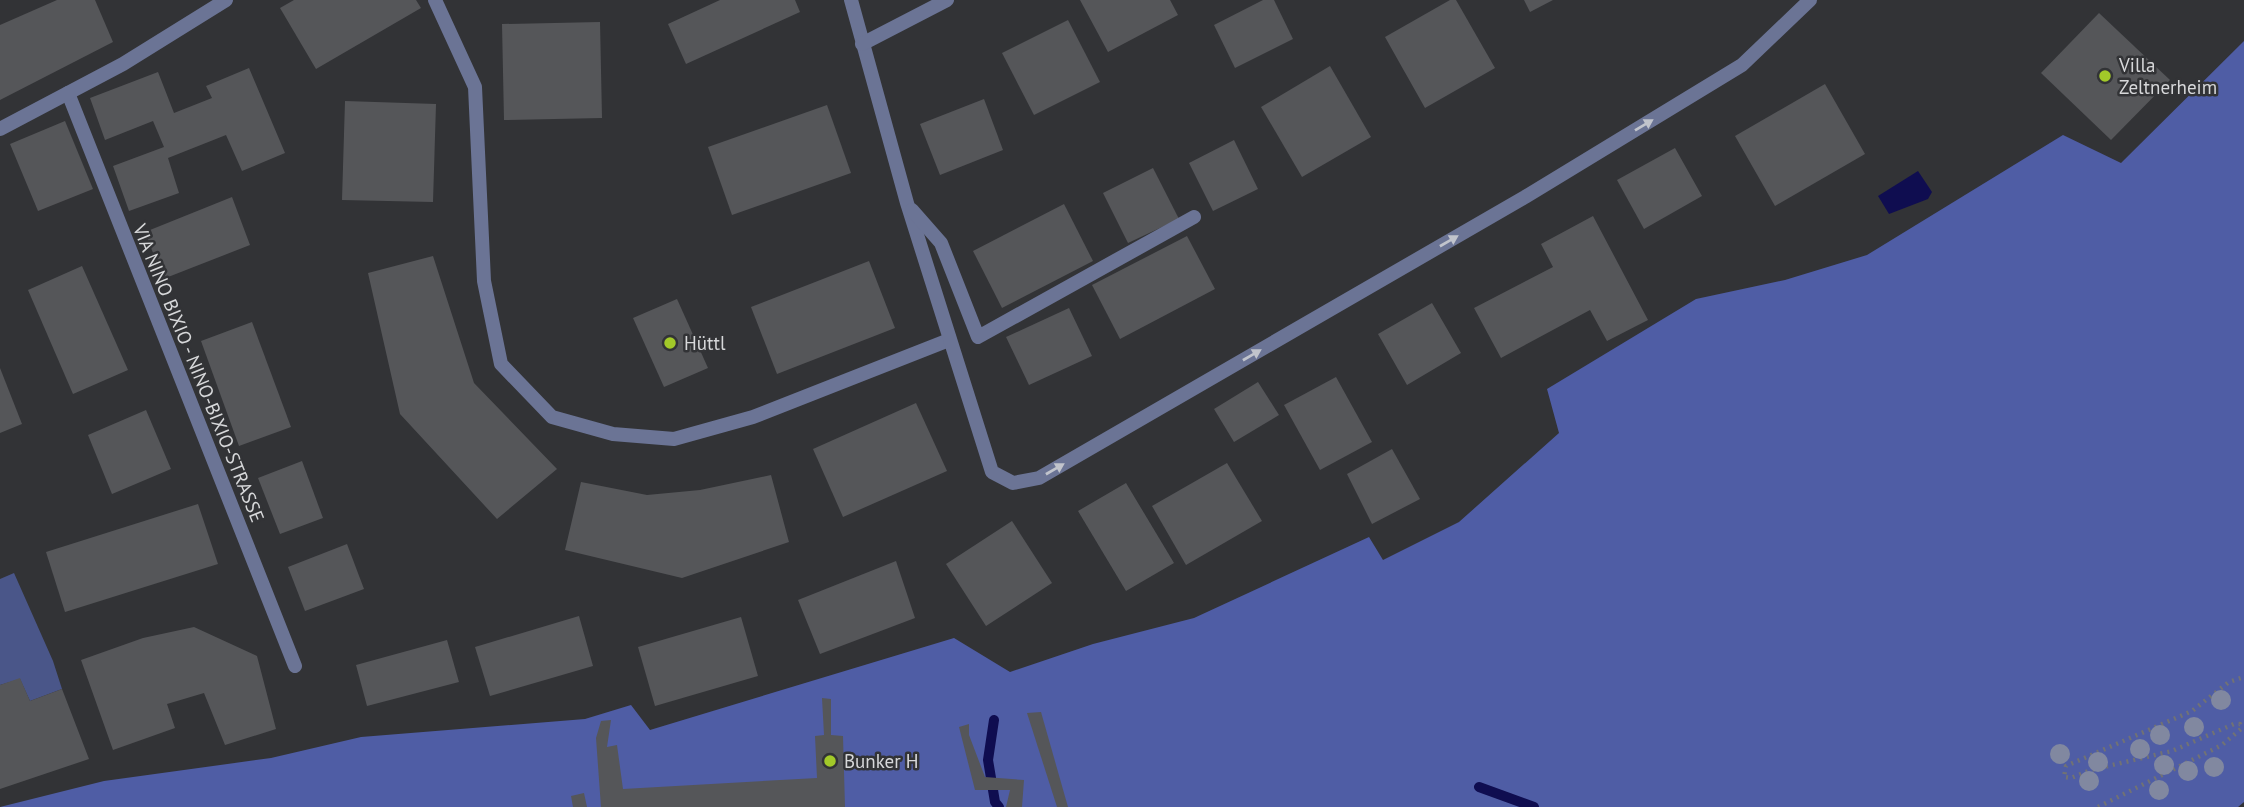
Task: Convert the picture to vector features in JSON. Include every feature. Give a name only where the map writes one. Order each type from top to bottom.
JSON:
[{"type":"street","points":[[0,129],[123,64],[226,0]]},
{"type":"street","points":[[435,0],[475,87],[484,281],[501,364],[552,417],[612,434],[674,439],[753,417],[949,340]]},
{"type":"street","points":[[850,0],[907,203],[992,472],[1013,483],[1039,478],[1525,197],[1742,65],[1810,0]]},
{"type":"street","points":[[862,44],[947,0]]},
{"type":"street","name":"VIA NINO BIXIO - NINO-BIXIO-STRASSE","points":[[68,93],[295,666]]},
{"type":"street","points":[[907,203],[941,243],[978,337],[1194,217]]},
{"type":"path","points":[[2098,807],[2222,745],[2239,733],[2240,724],[2234,724],[2172,751],[2102,767],[2071,778],[2064,777],[2066,766],[2192,711],[2230,682],[2244,677]]},
{"type":"shaded area","points":[[2244,41],[2244,802],[2238,807],[0,807],[104,781],[271,758],[361,737],[585,719],[631,705],[650,730],[954,638],[1010,672],[1093,644],[1194,618],[1369,537],[1383,560],[1459,522],[1559,433],[1547,389],[1696,299],[1785,280],[1867,255],[2063,135],[2121,163]]},
{"type":"shaded area","points":[[1918,171],[1932,192],[1928,199],[1889,214],[1878,196]]},
{"type":"shaded area","points":[[14,573],[53,661],[62,689],[30,701],[20,679],[0,685],[0,579]]},
{"type":"building","points":[[57,0],[95,0],[113,42],[0,100],[0,25]]},
{"type":"building","points":[[294,0],[416,0],[421,8],[316,69],[280,8]]},
{"type":"building","points":[[720,0],[795,0],[800,12],[686,64],[668,24]]},
{"type":"building","points":[[1080,0],[1170,0],[1178,15],[1108,52]]},
{"type":"building","points":[[1263,0],[1274,0],[1293,39],[1235,68],[1214,25]]},
{"type":"building","points":[[1450,0],[1456,0],[1495,68],[1425,108],[1385,37]]},
{"type":"building","points":[[1524,0],[1553,0],[1530,12]]},
{"type":"building","name":"Villa Zeltnerheim","points":[[2099,13],[2170,80],[2111,140],[2041,73]]},
{"type":"building","points":[[1068,20],[1100,82],[1034,115],[1002,53]]},
{"type":"building","points":[[600,22],[602,118],[504,120],[502,24]]},
{"type":"building","points":[[1330,66],[1371,137],[1302,177],[1261,107]]},
{"type":"building","points":[[249,68],[285,153],[242,171],[226,135],[168,158],[179,193],[129,211],[113,166],[164,147],[153,121],[105,140],[90,98],[158,72],[174,113],[212,98],[206,86]]},
{"type":"building","points":[[1825,84],[1865,154],[1775,206],[1735,136]]},
{"type":"building","points":[[984,99],[1003,150],[940,175],[920,124]]},
{"type":"building","points":[[345,101],[436,104],[433,202],[342,200]]},
{"type":"building","points":[[827,105],[851,173],[732,215],[708,147]]},
{"type":"building","points":[[65,121],[93,189],[38,211],[10,144]]},
{"type":"building","points":[[1234,140],[1258,189],[1213,211],[1189,163]]},
{"type":"building","points":[[1675,148],[1702,196],[1644,229],[1617,180]]},
{"type":"building","points":[[1153,168],[1179,219],[1128,243],[1103,193]]},
{"type":"building","points":[[232,197],[250,245],[163,279],[145,232]]},
{"type":"building","points":[[1064,204],[1093,261],[1002,308],[973,251]]},
{"type":"building","points":[[1593,216],[1648,320],[1607,341],[1590,310],[1501,358],[1474,308],[1553,267],[1541,244]]},
{"type":"building","points":[[1187,236],[1215,289],[1120,339],[1092,285]]},
{"type":"building","points":[[433,256],[474,383],[557,469],[497,519],[400,414],[368,273]]},
{"type":"building","points":[[869,261],[895,328],[777,374],[751,307]]},
{"type":"building","points":[[82,266],[128,370],[73,394],[28,290]]},
{"type":"building","name":"Hüttl","points":[[677,299],[708,368],[664,387],[633,318]]},
{"type":"building","points":[[1432,303],[1461,353],[1407,385],[1378,334]]},
{"type":"building","points":[[1069,308],[1092,356],[1029,385],[1006,337]]},
{"type":"building","points":[[252,322],[291,427],[239,446],[201,341]]},
{"type":"building","points":[[0,368],[22,424],[0,433]]},
{"type":"building","points":[[1336,377],[1372,442],[1320,470],[1284,405]]},
{"type":"building","points":[[1258,382],[1279,415],[1234,442],[1214,409]]},
{"type":"building","points":[[916,403],[947,471],[843,517],[813,449]]},
{"type":"building","points":[[146,410],[171,469],[112,494],[88,435]]},
{"type":"building","points":[[1392,449],[1420,499],[1372,524],[1347,474]]},
{"type":"building","points":[[302,461],[323,518],[280,534],[258,478]]},
{"type":"building","points":[[1227,463],[1262,521],[1186,565],[1152,506]]},
{"type":"building","points":[[771,475],[789,542],[682,578],[565,550],[581,482],[647,495],[700,490]]},
{"type":"building","points":[[1126,483],[1174,563],[1126,591],[1078,511]]},
{"type":"building","points":[[198,504],[218,564],[65,612],[46,552]]},
{"type":"building","points":[[1012,521],[1052,583],[986,626],[946,564]]},
{"type":"building","points":[[347,544],[364,589],[305,611],[288,567]]},
{"type":"building","points":[[896,561],[915,618],[820,654],[798,600]]},
{"type":"building","points":[[579,616],[593,666],[490,696],[475,647]]},
{"type":"building","points":[[741,617],[758,676],[655,706],[638,647]]},
{"type":"building","points":[[194,627],[257,656],[276,729],[225,745],[204,693],[167,704],[175,728],[113,750],[81,660],[143,638]]},
{"type":"building","points":[[447,640],[459,682],[367,706],[356,665]]},
{"type":"building","points":[[20,678],[30,701],[62,689],[89,759],[0,789],[0,685]]},
{"type":"building","name":"Bunker H","points":[[822,698],[831,699],[831,735],[843,736],[845,807],[601,807],[596,738],[601,721],[611,720],[607,747],[617,745],[623,789],[817,778],[815,736],[824,735]]},
{"type":"building","points":[[1041,712],[1068,807],[1057,807],[1027,713]]},
{"type":"building","name":"Bunker H","points":[[969,724],[969,735],[985,777],[1024,780],[1022,807],[1006,807],[1010,790],[975,790],[959,727]]},
{"type":"building","points":[[584,793],[587,807],[573,807],[571,796]]},
{"type":"waterway","points":[[994,720],[988,760],[995,802],[999,807]]},
{"type":"waterway","points":[[1479,787],[1534,807]]},
{"type":"place","name":"Villa Zeltnerheim","points":[[2105,76]]},
{"type":"place","name":"Hüttl","points":[[670,343]]},
{"type":"place","name":"Bunker H","points":[[830,761]]}]
